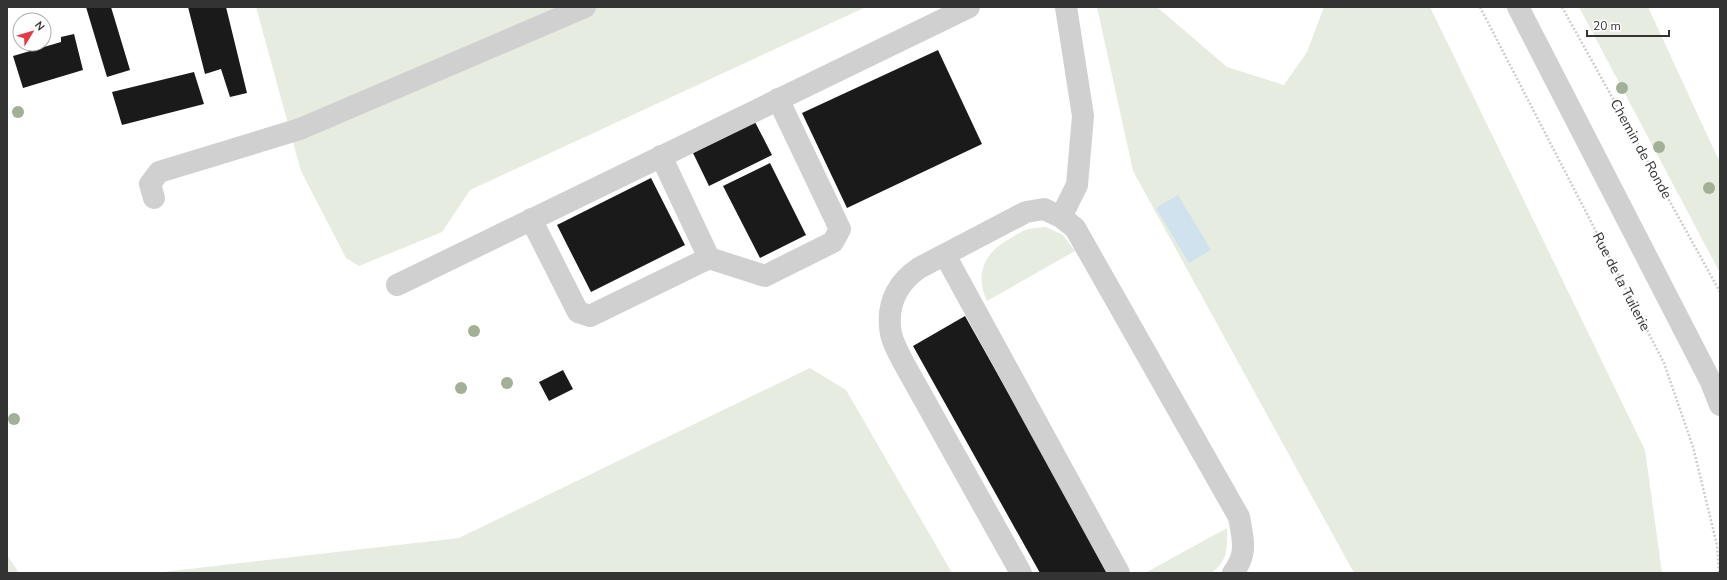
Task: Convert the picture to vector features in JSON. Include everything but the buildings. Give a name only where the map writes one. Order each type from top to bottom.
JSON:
[{"type":"street","points":[[154,198],[150,184],[159,172],[300,129],[585,7]]},
{"type":"street","points":[[396,285],[969,7]]},
{"type":"street","points":[[1061,217],[1077,185],[1082,116],[1066,7]]},
{"type":"street","points":[[1518,7],[1711,382],[1720,405]]},
{"type":"street","points":[[531,219],[578,312],[590,316],[710,258],[765,276],[833,242],[840,229],[778,100]]},
{"type":"street","points":[[661,156],[710,258]]},
{"type":"street","points":[[1022,573],[902,360],[891,336],[889,314],[896,291],[906,278],[945,255],[1026,212],[1044,209],[1061,217],[1075,228],[1239,517],[1244,543],[1241,562],[1233,573]]},
{"type":"street","points":[[945,255],[1119,573]]},
{"type":"path","name":"Rue de la Tuilerie","points":[[1480,7],[1664,364],[1693,447],[1717,545],[1719,573]]},
{"type":"path","name":"Chemin de Ronde","points":[[1562,7],[1720,292]]},
{"type":"shaded area","points":[[256,7],[866,7],[470,190],[442,232],[359,266],[346,258],[301,171]]},
{"type":"shaded area","points":[[1097,7],[1157,7],[1227,67],[1284,85],[1307,52],[1324,7],[1430,7],[1645,450],[1662,573],[1354,573],[1133,171]]},
{"type":"shaded area","points":[[1579,7],[1648,7],[1720,163],[1720,273]]},
{"type":"shaded area","points":[[1046,227],[1063,235],[1075,251],[987,301],[983,291],[982,272],[984,264],[994,250],[1021,232],[1028,229]]},
{"type":"shaded area","points":[[810,368],[846,390],[952,573],[155,573],[459,538]]},
{"type":"shaded area","points":[[1227,528],[1226,553],[1221,563],[1211,573],[1145,573]]},
{"type":"shaded area","points":[[7,555],[19,573],[7,573]]},
{"type":"water","points":[[1178,195],[1211,250],[1189,263],[1156,208]]}]
